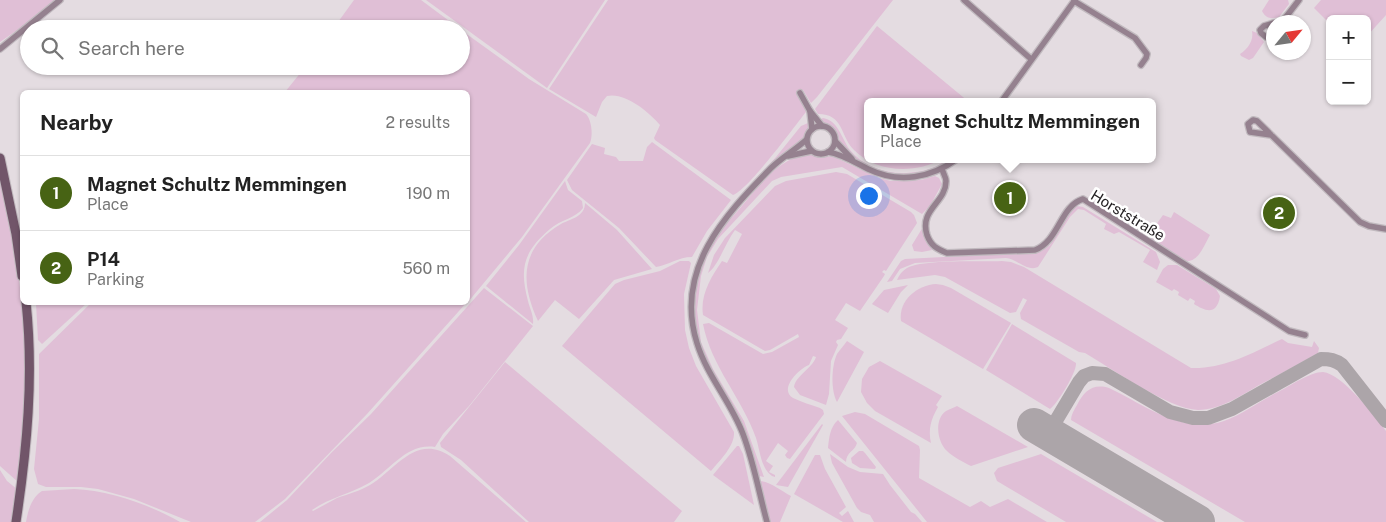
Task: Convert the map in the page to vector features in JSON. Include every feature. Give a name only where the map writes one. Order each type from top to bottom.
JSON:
[{"type":"main road","points":[[0,158],[20,262]]},
{"type":"main road","points":[[16,522],[24,474],[28,417],[26,305]]},
{"type":"street","points":[[35,20],[60,0]]},
{"type":"street","points":[[965,0],[1031,59]]},
{"type":"street","points":[[1004,98],[1074,0],[1135,38],[1147,54],[1141,65]]},
{"type":"street","points":[[1285,15],[1299,0]]},
{"type":"street","points":[[1266,25],[1260,30],[1266,37]]},
{"type":"street","points":[[0,48],[20,32]]},
{"type":"street","points":[[800,93],[822,126],[832,131],[835,141],[855,162]]},
{"type":"street","points":[[810,110],[812,129]]},
{"type":"street","points":[[767,522],[743,434],[731,408],[708,369],[697,343],[691,306],[696,273],[711,238],[733,210],[771,168],[806,140],[812,129],[822,126]]},
{"type":"street","points":[[1271,135],[1360,222],[1369,226],[1386,229]]},
{"type":"street","points":[[806,140],[811,151]]},
{"type":"street","points":[[786,157],[811,151],[818,154],[828,152],[832,149],[835,141]]},
{"type":"street","points":[[828,152],[876,172],[897,178],[919,177],[942,169],[951,163]]},
{"type":"street","name":"Horststraße","points":[[942,169],[946,180],[942,193],[925,221],[927,235],[936,249],[947,253],[1035,250],[1049,241],[1072,205],[1083,199],[1289,332],[1305,335]]},
{"type":"shaded area","points":[[0,0],[56,0],[31,20],[20,20],[20,28],[0,42]]},
{"type":"shaded area","points":[[354,0],[421,0],[448,20],[340,20]]},
{"type":"shaded area","points":[[426,0],[605,0],[547,88],[470,32],[470,20],[454,20]]},
{"type":"shaded area","points":[[608,0],[893,0],[811,103],[803,90],[797,92],[806,112],[760,170],[740,191],[733,195],[655,140],[654,138],[660,125],[650,114],[636,104],[621,97],[607,96],[602,102],[596,117],[549,89]]},
{"type":"shaded area","points":[[1269,0],[1288,0],[1289,4],[1281,15],[1266,16],[1262,11]]},
{"type":"shaded area","points":[[1321,0],[1386,0],[1386,15],[1371,32],[1371,15],[1326,15],[1326,20],[1314,8]]},
{"type":"shaded area","points":[[877,26],[964,98],[864,98],[864,158],[854,150],[837,122],[826,115],[818,114],[815,109]]},
{"type":"shaded area","points":[[1252,31],[1257,33],[1264,42],[1253,58],[1249,60],[1240,54],[1250,44]]},
{"type":"shaded area","points":[[470,36],[529,79],[586,114],[591,124],[591,140],[522,237],[470,300],[470,90],[287,90],[299,75],[470,75]]},
{"type":"shaded area","points":[[821,119],[828,120],[836,126],[850,150],[864,163],[880,170],[869,166],[857,160],[846,152],[836,131]]},
{"type":"shaded area","points":[[808,123],[809,125],[803,140],[769,166],[739,198],[801,126]]},
{"type":"shaded area","points":[[652,142],[731,200],[707,231],[692,257],[682,258],[656,267],[619,228],[572,190],[567,180],[592,144],[605,148],[604,154],[616,157],[619,161],[643,161],[647,147]]},
{"type":"shaded area","points":[[808,153],[821,158],[832,156],[879,178],[891,181],[921,180],[935,176],[939,178],[942,184],[930,206],[922,214],[842,167],[781,177],[772,181],[718,239],[707,257],[701,276],[697,310],[701,342],[713,369],[744,421],[764,477],[759,476],[742,422],[703,352],[694,316],[695,291],[705,256],[721,230],[770,174],[787,161]]},
{"type":"shaded area","points":[[874,163],[933,163],[908,169],[885,167]]},
{"type":"shaded area","points":[[944,163],[931,169],[911,174],[891,173],[880,170],[906,173],[933,168]]},
{"type":"shaded area","points":[[836,172],[847,174],[911,212],[917,223],[886,271],[882,272],[885,274],[884,276],[860,311],[846,303],[835,320],[848,328],[841,339],[836,342],[838,345],[831,361],[829,394],[826,405],[800,395],[794,387],[795,383],[816,357],[813,356],[809,365],[796,374],[789,384],[789,394],[793,398],[820,408],[824,414],[790,459],[785,455],[788,451],[778,443],[766,461],[773,466],[769,472],[775,475],[775,477],[765,469],[750,423],[713,354],[703,324],[709,323],[763,354],[772,352],[799,337],[798,334],[765,351],[703,315],[703,300],[710,280],[722,261],[727,263],[742,234],[735,230],[712,270],[708,273],[714,255],[725,238],[775,186],[786,181]]},
{"type":"shaded area","points":[[0,178],[15,249],[20,285],[25,361],[22,442],[18,482],[0,466]]},
{"type":"shaded area","points":[[565,181],[568,190],[582,201],[583,208],[550,229],[534,245],[529,253],[524,270],[524,279],[533,324],[486,286],[519,245]]},
{"type":"shaded area","points":[[585,203],[617,230],[652,269],[614,280],[579,319],[555,300],[538,321],[528,293],[527,267],[531,255],[548,233],[580,214]]},
{"type":"shaded area","points":[[1077,206],[1083,207],[1156,252],[1160,262],[1157,270],[1143,262],[1150,250],[1119,232],[1114,234],[1104,229],[1106,224],[1084,210],[1078,209],[1070,217],[1038,267],[1026,267],[1006,258],[915,263],[900,269],[892,281],[887,282],[901,261],[905,259],[1040,252],[1050,245],[1072,209]]},
{"type":"shaded area","points":[[1174,212],[1210,235],[1201,252],[1191,261],[1186,261],[1153,240],[1153,229],[1163,215],[1171,218]]},
{"type":"shaded area","points":[[923,227],[932,250],[914,251],[912,245]]},
{"type":"shaded area","points":[[680,261],[689,261],[691,263],[684,294],[685,330],[689,348],[696,366],[734,432],[730,448],[711,471],[562,346],[615,284],[660,271]]},
{"type":"shaded area","points":[[1002,261],[1024,267],[1191,368],[1203,368],[1227,363],[1282,339],[1288,343],[1312,347],[1314,341],[1319,348],[1318,353],[1223,405],[1198,410],[1186,408],[1157,396],[1085,353],[1079,352],[1021,319],[1020,313],[1027,300],[1023,298],[1016,312],[1010,313],[945,277],[935,275],[897,280],[907,268],[926,263]]},
{"type":"shaded area","points":[[1168,265],[1177,265],[1216,289],[1220,296],[1216,307],[1210,310],[1202,309],[1194,304],[1195,301],[1190,298],[1188,301],[1178,295],[1179,292],[1174,289],[1172,291],[1156,282],[1163,269]]},
{"type":"shaded area","points":[[936,284],[951,288],[1011,323],[983,369],[901,321],[901,313],[906,300],[923,287]]},
{"type":"shaded area","points":[[908,285],[901,292],[888,313],[872,304],[884,290]]},
{"type":"shaded area","points":[[484,288],[533,326],[469,406],[443,434],[435,447],[425,447],[407,453],[369,483],[312,510],[366,487],[407,456],[416,451],[427,449],[438,450],[450,456],[526,522],[260,522],[287,500],[371,414]]},
{"type":"shaded area","points":[[36,305],[85,305],[42,344],[38,340]]},
{"type":"shaded area","points":[[89,305],[464,305],[367,414],[285,499],[255,522],[191,522],[134,499],[98,489],[46,487],[38,484],[34,469],[39,419],[39,354]]},
{"type":"shaded area","points":[[1012,324],[1076,363],[1066,388],[1050,409],[986,370]]},
{"type":"shaded area","points":[[847,341],[864,352],[837,402],[833,385],[834,365],[837,354]]},
{"type":"shaded area","points":[[880,361],[942,396],[936,405],[938,407],[931,424],[931,443],[875,411],[867,403],[861,392],[862,379],[869,367]]},
{"type":"shaded area","points":[[505,362],[682,511],[674,522],[529,522],[461,460],[441,447],[440,443]]},
{"type":"shaded area","points":[[1323,372],[1331,374],[1348,387],[1386,431],[1386,522],[1245,522],[1071,420],[1074,411],[1086,392],[1094,387],[1103,387],[1109,388],[1150,410],[1179,421],[1193,424],[1208,424],[1224,421],[1312,374]]},
{"type":"shaded area","points":[[957,406],[1028,447],[971,466],[958,459],[944,447],[938,431],[942,415],[947,410]]},
{"type":"shaded area","points":[[855,412],[865,414],[919,446],[919,478],[970,507],[981,501],[990,507],[1008,499],[1047,522],[927,522],[842,416]]},
{"type":"shaded area","points":[[838,420],[857,443],[847,456],[846,462],[828,448],[829,437]]},
{"type":"shaded area","points":[[822,424],[788,487],[776,485]]},
{"type":"shaded area","points":[[739,446],[743,454],[754,505],[713,475]]},
{"type":"shaded area","points":[[859,451],[865,453],[876,467],[875,469],[860,468],[852,463],[851,458]]},
{"type":"shaded area","points":[[830,454],[848,467],[860,472],[883,474],[911,512],[922,522],[874,522],[870,515],[861,512],[857,508],[832,463]]},
{"type":"shaded area","points":[[1041,454],[1157,522],[1066,522],[997,481],[994,473],[998,468]]},
{"type":"shaded area","points":[[815,455],[820,455],[825,469],[846,507],[839,513],[842,516],[848,511],[854,522],[843,522],[794,494]]},
{"type":"shaded area","points":[[0,470],[7,481],[18,490],[12,522],[0,522]]},
{"type":"shaded area","points":[[760,481],[771,484],[791,496],[780,522],[770,522]]},
{"type":"shaded area","points":[[74,489],[101,492],[129,499],[180,522],[26,522],[33,501],[42,491]]},
{"type":"taxiway","points":[[1048,434],[1079,382],[1084,376],[1092,373],[1105,374],[1170,412],[1193,418],[1208,418],[1232,409],[1321,359],[1332,360],[1342,365],[1386,421]]},
{"type":"runway","points":[[1034,425],[1198,522]]},
{"type":"place","name":"Magnet Schultz Memmingen","points":[[1010,198]]},
{"type":"place","name":"P14","points":[[1279,213]]}]
